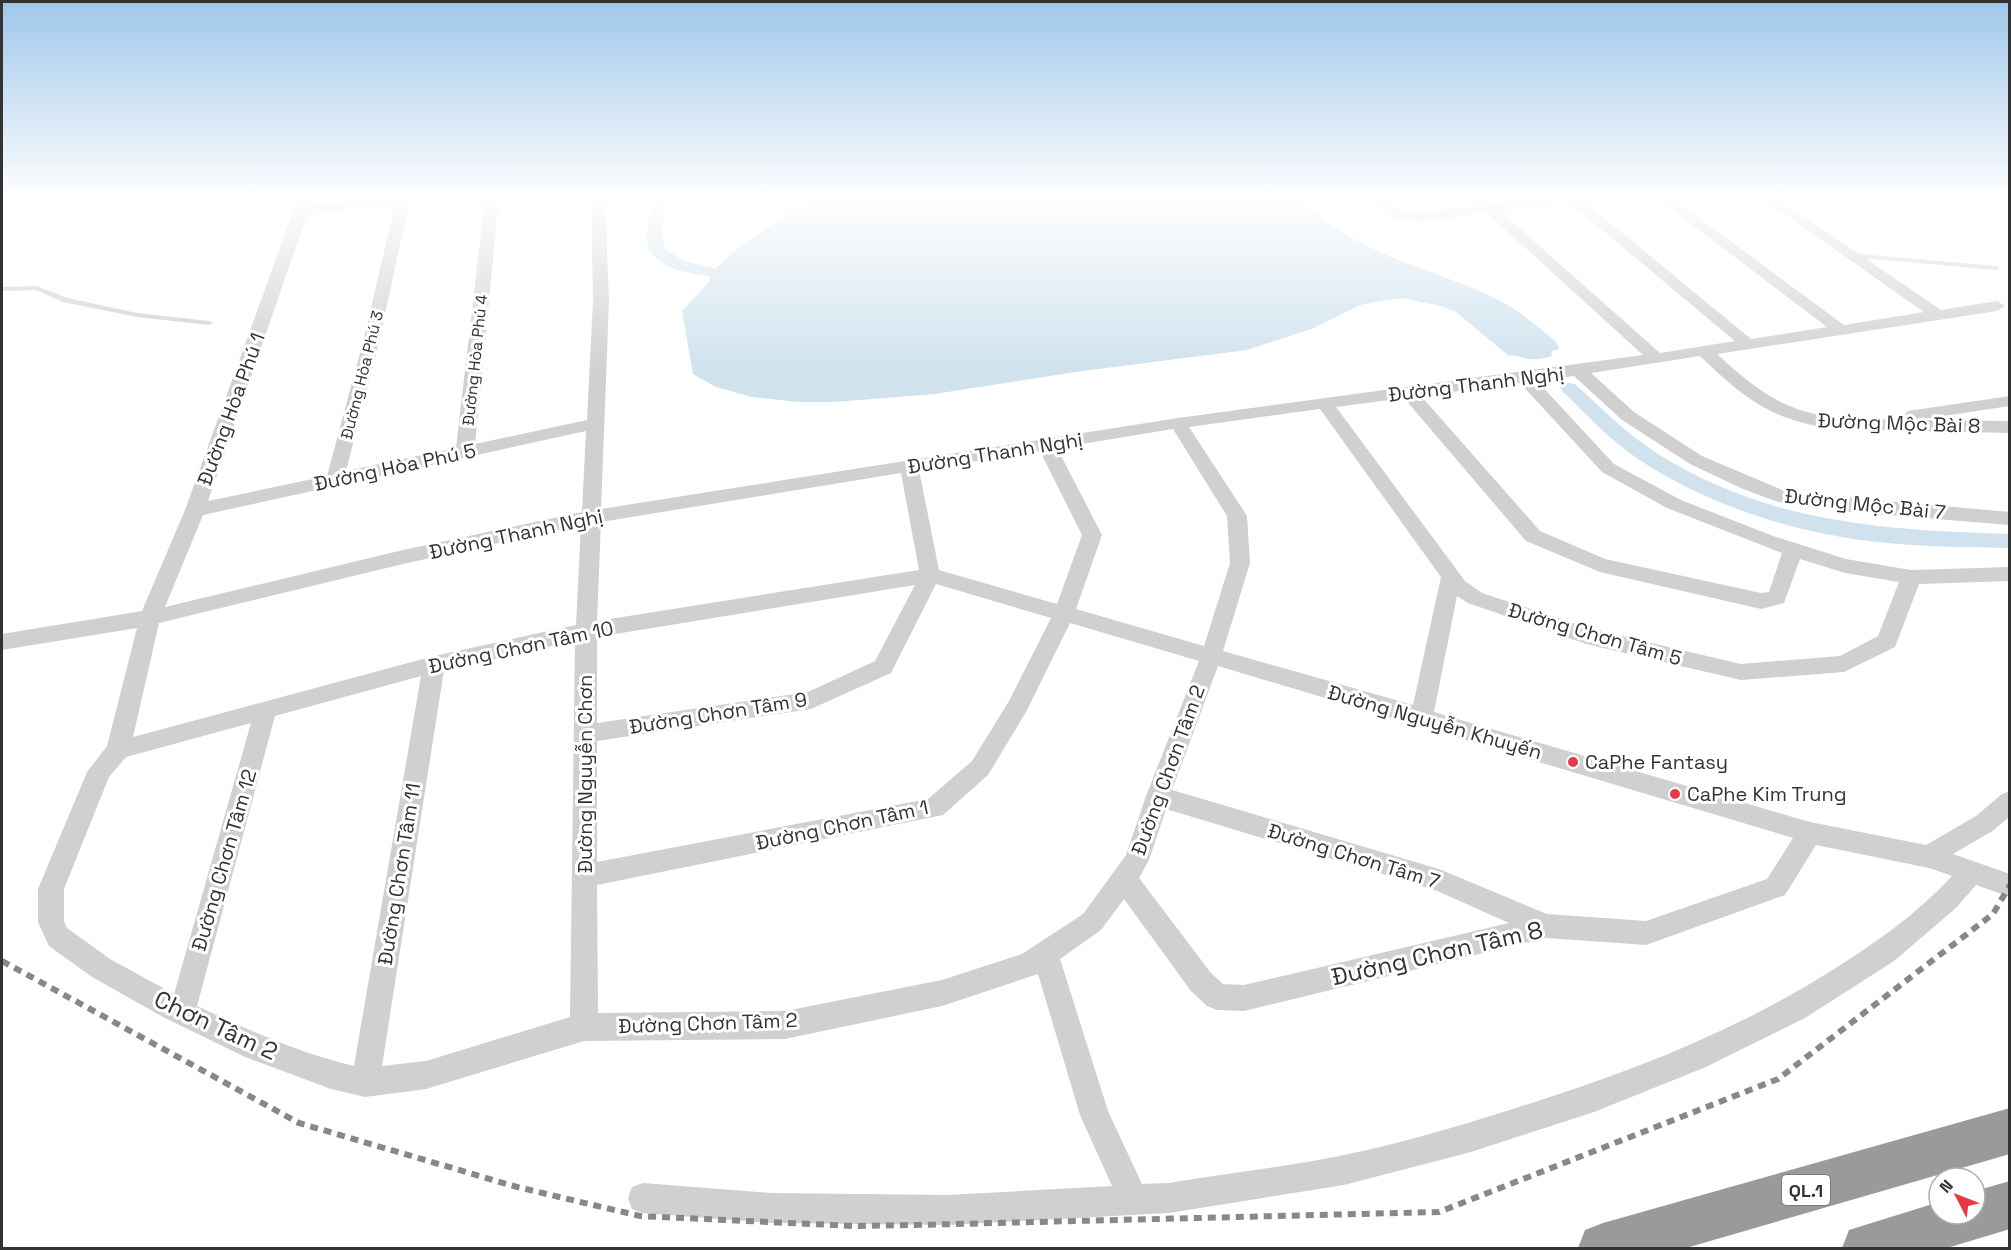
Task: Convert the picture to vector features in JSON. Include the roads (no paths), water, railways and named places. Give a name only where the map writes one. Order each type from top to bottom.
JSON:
[{"type":"highway","name":"QL.1","points":[[1603,1248],[2010,1131]]},
{"type":"highway","points":[[1867,1248],[1932,1234],[2010,1205]]},
{"type":"street","name":"Đường Hòa Phú 1","points":[[150,617],[195,510],[285,256]]},
{"type":"street","name":"Đường Hòa Phú 3","points":[[335,480],[394,256]]},
{"type":"street","name":"Đường Hòa Phú 4","points":[[465,452],[486,256]]},
{"type":"street","name":"Đường Nguyễn Chơn","points":[[584,1027],[586,631],[600,301],[599,256]]},
{"type":"street","points":[[1543,256],[1656,358]]},
{"type":"street","points":[[1642,256],[1748,344]]},
{"type":"street","points":[[1742,256],[1841,330]]},
{"type":"street","points":[[1853,256],[1938,315]]},
{"type":"street","name":"Đường Thanh Nghị","points":[[2,642],[150,617],[403,557],[591,517],[909,468],[1178,423],[1578,370],[1997,306]]},
{"type":"street","name":"Đường Mộc Bài 8","points":[[1704,351],[1757,399],[1814,422],[2010,427]]},
{"type":"street","name":"Đường Mộc Bài 7","points":[[1578,370],[1628,416],[1696,460],[1749,485],[1785,498],[1851,506],[2010,519]]},
{"type":"street","points":[[1524,377],[1608,468],[1674,504],[1766,541],[1845,566],[1911,577],[2010,574]]},
{"type":"street","points":[[1408,392],[1533,536],[1568,553],[1600,565],[1761,601],[1777,598],[1793,549]]},
{"type":"street","points":[[1889,425],[1909,416],[2010,401]]},
{"type":"street","name":"Đường Chơn Tâm 5","points":[[1325,404],[1458,586],[1475,598],[1586,636],[1742,672],[1844,664],[1887,641],[1911,577]]},
{"type":"street","name":"Đường Chơn Tâm 2","points":[[584,1027],[785,1025],[942,993],[1030,964],[1092,922],[1137,860],[1158,796],[1211,657],[1240,563],[1237,516],[1178,423]]},
{"type":"street","name":"Đường Hòa Phú 5","points":[[195,510],[595,424]]},
{"type":"street","name":"Đường Chơn Tâm 1","points":[[585,876],[934,808],[980,768],[1018,706],[1064,613],[1092,535],[1046,445]]},
{"type":"street","points":[[909,468],[930,575]]},
{"type":"street","name":"Đường Nguyễn Khuyến","points":[[930,575],[1422,717],[1810,833],[1929,857],[2010,886]]},
{"type":"street","name":"Đường Chơn Tâm 10","points":[[118,750],[434,664],[586,631],[930,575]]},
{"type":"street","name":"Đường Chơn Tâm 9","points":[[585,734],[811,700],[852,682],[883,667],[930,575]]},
{"type":"street","points":[[1422,717],[1450,575]]},
{"type":"street","points":[[118,750],[150,617]]},
{"type":"street","name":"Đường Chơn Tâm 11","points":[[365,1083],[434,664]]},
{"type":"street","name":"Đường Chơn Tâm 12","points":[[182,1012],[266,709]]},
{"type":"street","name":"Chơn Tâm 2","points":[[118,750],[99,772],[51,889],[51,922],[58,937],[101,968],[245,1043],[332,1075],[365,1083],[426,1074],[584,1027]]},
{"type":"street","name":"Đường Chơn Tâm 7","points":[[1158,796],[1439,880],[1546,926]]},
{"type":"street","points":[[1929,857],[1984,824],[2010,801]]},
{"type":"street","name":"Đường Chơn Tâm 8","points":[[1123,877],[1201,982],[1217,997],[1244,998],[1546,926],[1646,933],[1776,886],[1810,833]]},
{"type":"street","points":[[643,1198],[771,1208],[947,1210],[1169,1198],[1344,1170],[1471,1137],[1594,1098],[1696,1057],[1795,1010],[1886,952],[1947,900],[1972,872]]},
{"type":"street","points":[[1045,954],[1095,1115],[1134,1200]]},
{"type":"lane","points":[[1866,256],[1996,268]]},
{"type":"lane","points":[[2,289],[37,288],[66,300],[137,315],[209,323]]},
{"type":"water","points":[[729,256],[1390,256],[1501,301],[1541,329],[1556,342],[1559,349],[1551,351],[1552,356],[1539,359],[1509,356],[1456,312],[1441,306],[1402,298],[1363,304],[1311,329],[1247,350],[1075,372],[935,394],[835,402],[797,402],[752,397],[716,387],[693,374],[682,311],[708,283],[712,272]]},
{"type":"waterway","points":[[663,256],[679,264],[712,272]]},
{"type":"waterway","points":[[1569,388],[1602,420],[1647,456],[1673,472],[1728,498],[1787,517],[1845,530],[1886,536],[2010,541]]},
{"type":"railway","points":[[2,961],[299,1123],[517,1187],[640,1216],[854,1226],[1439,1212],[1778,1079],[1993,914],[2010,885]]},
{"type":"place","name":"CaPhe Fantasy","points":[[1573,762]]},
{"type":"place","name":"CaPhe Kim Trung","points":[[1675,794]]}]
